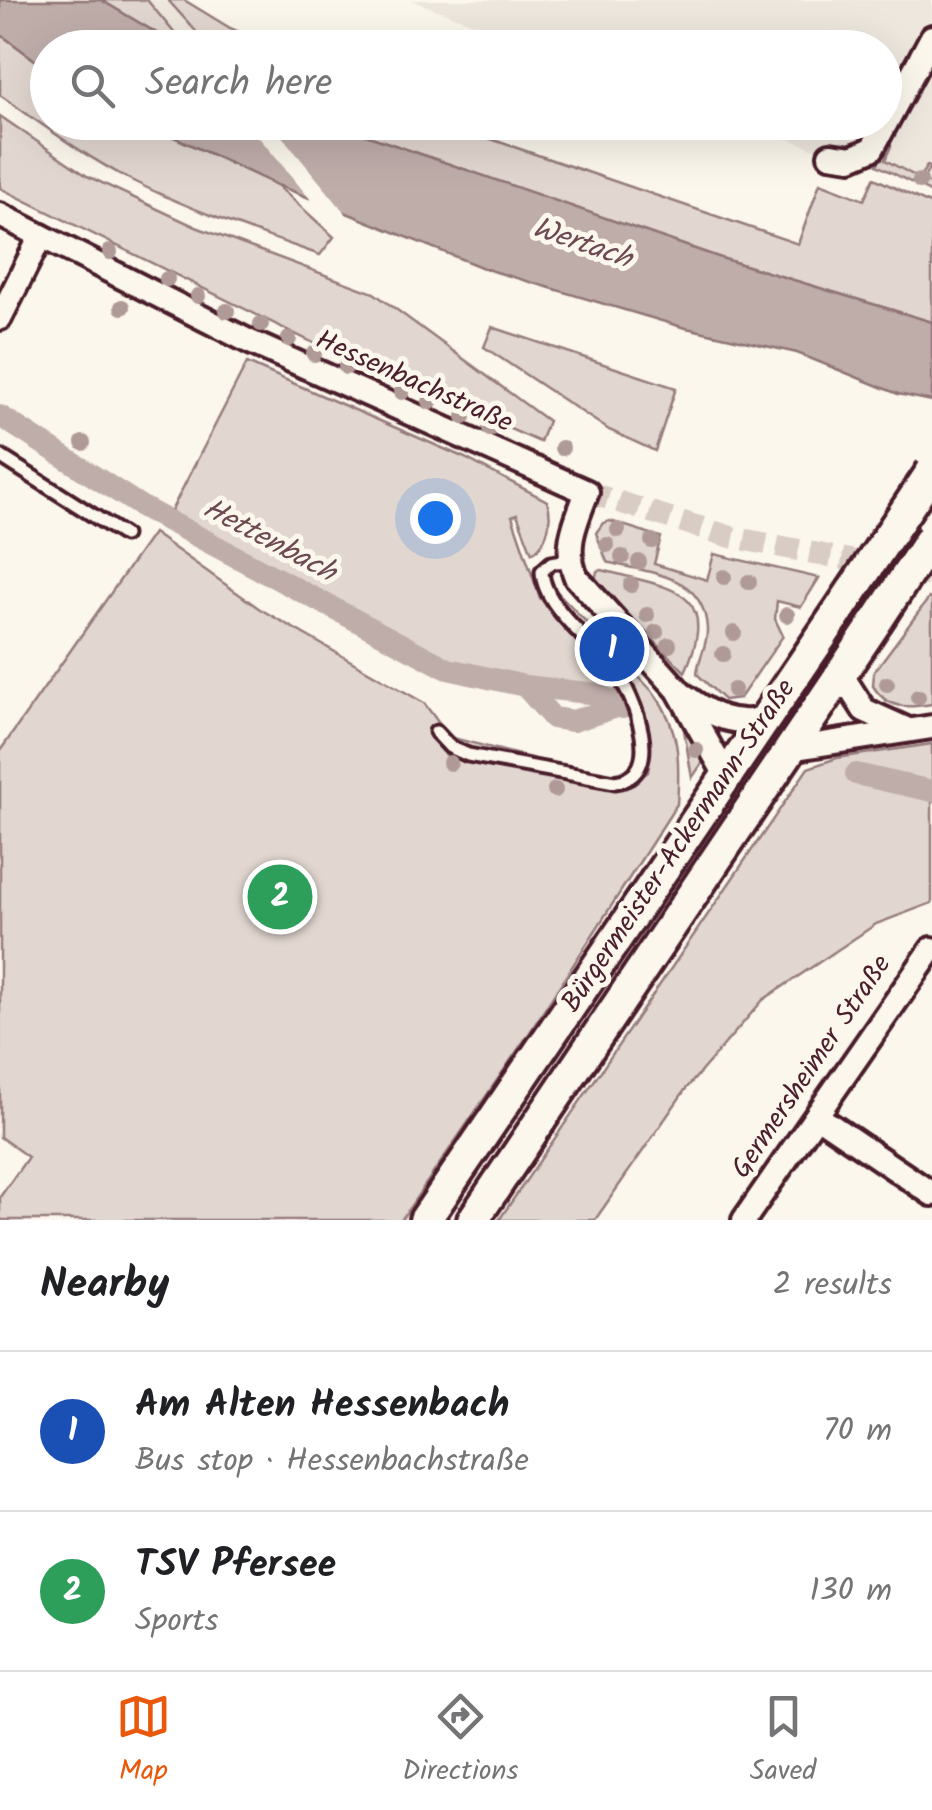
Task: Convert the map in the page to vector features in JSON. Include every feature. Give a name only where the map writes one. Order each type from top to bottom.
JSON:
[{"type":"main road","name":"Bürgermeister-Ackermann-Straße","points":[[424,1220],[932,471]]},
{"type":"main road","name":"Bürgermeister-Ackermann-Straße","points":[[473,1220],[932,537]]},
{"type":"street","points":[[902,111],[924,70],[932,37]]},
{"type":"street","points":[[830,155],[863,155],[883,140]]},
{"type":"street","name":"Hessenbachstraße","points":[[0,216],[248,341],[586,492],[570,535],[569,560]]},
{"type":"street","points":[[0,318],[41,236]]},
{"type":"street","points":[[569,560],[586,592],[678,690],[718,718],[738,723],[766,718]]},
{"type":"street","points":[[840,674],[864,710],[921,729]]},
{"type":"street","points":[[678,690],[727,777]]},
{"type":"street","points":[[790,749],[921,729]]},
{"type":"street","name":"Germersheimer Straße","points":[[744,1220],[932,949]]},
{"type":"street","points":[[817,1116],[932,1194]]},
{"type":"lane","points":[[0,456],[124,535]]},
{"type":"lane","points":[[436,732],[450,747],[468,755],[615,782],[636,774],[642,763],[642,730],[618,674],[542,585],[542,571],[551,563],[569,560]]},
{"type":"shaded area","points":[[101,0],[147,0],[172,30],[151,30]]},
{"type":"shaded area","points":[[147,0],[168,0],[195,30],[172,30]]},
{"type":"shaded area","points":[[168,0],[184,0],[235,30],[195,30]]},
{"type":"shaded area","points":[[410,0],[932,0],[932,196],[860,156],[830,155],[792,140],[902,140],[902,30],[492,30]]},
{"type":"shaded area","points":[[0,34],[30,56],[30,116],[0,95]]},
{"type":"shaded area","points":[[0,116],[87,176],[196,227],[374,293],[548,421],[540,442],[338,355],[0,188]]},
{"type":"shaded area","points":[[180,140],[277,185],[334,237],[320,255],[227,222],[135,182],[66,141]]},
{"type":"shaded area","points":[[380,140],[494,140],[798,244],[820,183],[864,200],[874,178],[932,205],[932,322],[721,258]]},
{"type":"shaded area","points":[[888,145],[891,146],[885,160],[919,178],[930,167],[923,180],[932,185],[932,193],[877,165]]},
{"type":"shaded area","points":[[492,327],[676,388],[655,451],[609,430],[484,347]]},
{"type":"shaded area","points":[[247,363],[465,458],[547,501],[548,530],[542,544],[532,553],[517,514],[512,516],[540,598],[613,679],[619,697],[450,665],[169,515]]},
{"type":"shaded area","points":[[610,521],[661,537],[654,564],[707,580],[714,554],[819,578],[801,607],[777,601],[775,619],[783,636],[740,698],[724,700],[697,674],[707,629],[704,611],[696,597],[672,579],[607,562],[596,533],[603,523]]},
{"type":"shaded area","points":[[153,533],[260,609],[424,703],[449,737],[632,784],[648,772],[650,743],[634,692],[549,583],[654,693],[669,719],[678,760],[677,804],[530,1032],[401,1220],[0,1220],[0,1197],[28,1157],[0,1137],[0,751]]},
{"type":"shaded area","points":[[597,571],[667,588],[693,607],[697,623],[695,644],[685,672],[595,581]]},
{"type":"shaded area","points":[[929,598],[932,704],[892,703],[873,686],[874,672]]},
{"type":"shaded area","points":[[673,705],[707,756],[692,778],[684,730]]},
{"type":"shaded area","points":[[932,744],[932,903],[876,924],[763,1000],[685,1090],[595,1220],[499,1220],[808,768],[837,758]]},
{"type":"water","points":[[0,0],[101,0],[151,30],[30,30],[30,56],[0,34]]},
{"type":"water","name":"Wertach","points":[[180,140],[380,140],[721,258],[932,322],[932,401],[898,394],[797,353],[682,327],[486,269],[277,185]]},
{"type":"pier","points":[[261,140],[285,140],[351,220],[316,206]]},
{"type":"waterway","name":"Hettenbach","points":[[0,416],[142,507],[448,669],[525,686],[553,718],[573,721],[617,707]]},
{"type":"waterway","name":"Hettenbach","points":[[525,686],[597,694],[623,708]]},
{"type":"waterway","name":"Hettenbach","points":[[856,774],[932,791]]},
{"type":"tunnel","points":[[587,492],[731,537],[932,576]]},
{"type":"place","name":"Am Alten Hessenbach","points":[[612,649]]},
{"type":"place","name":"TSV Pfersee","points":[[280,897]]}]
